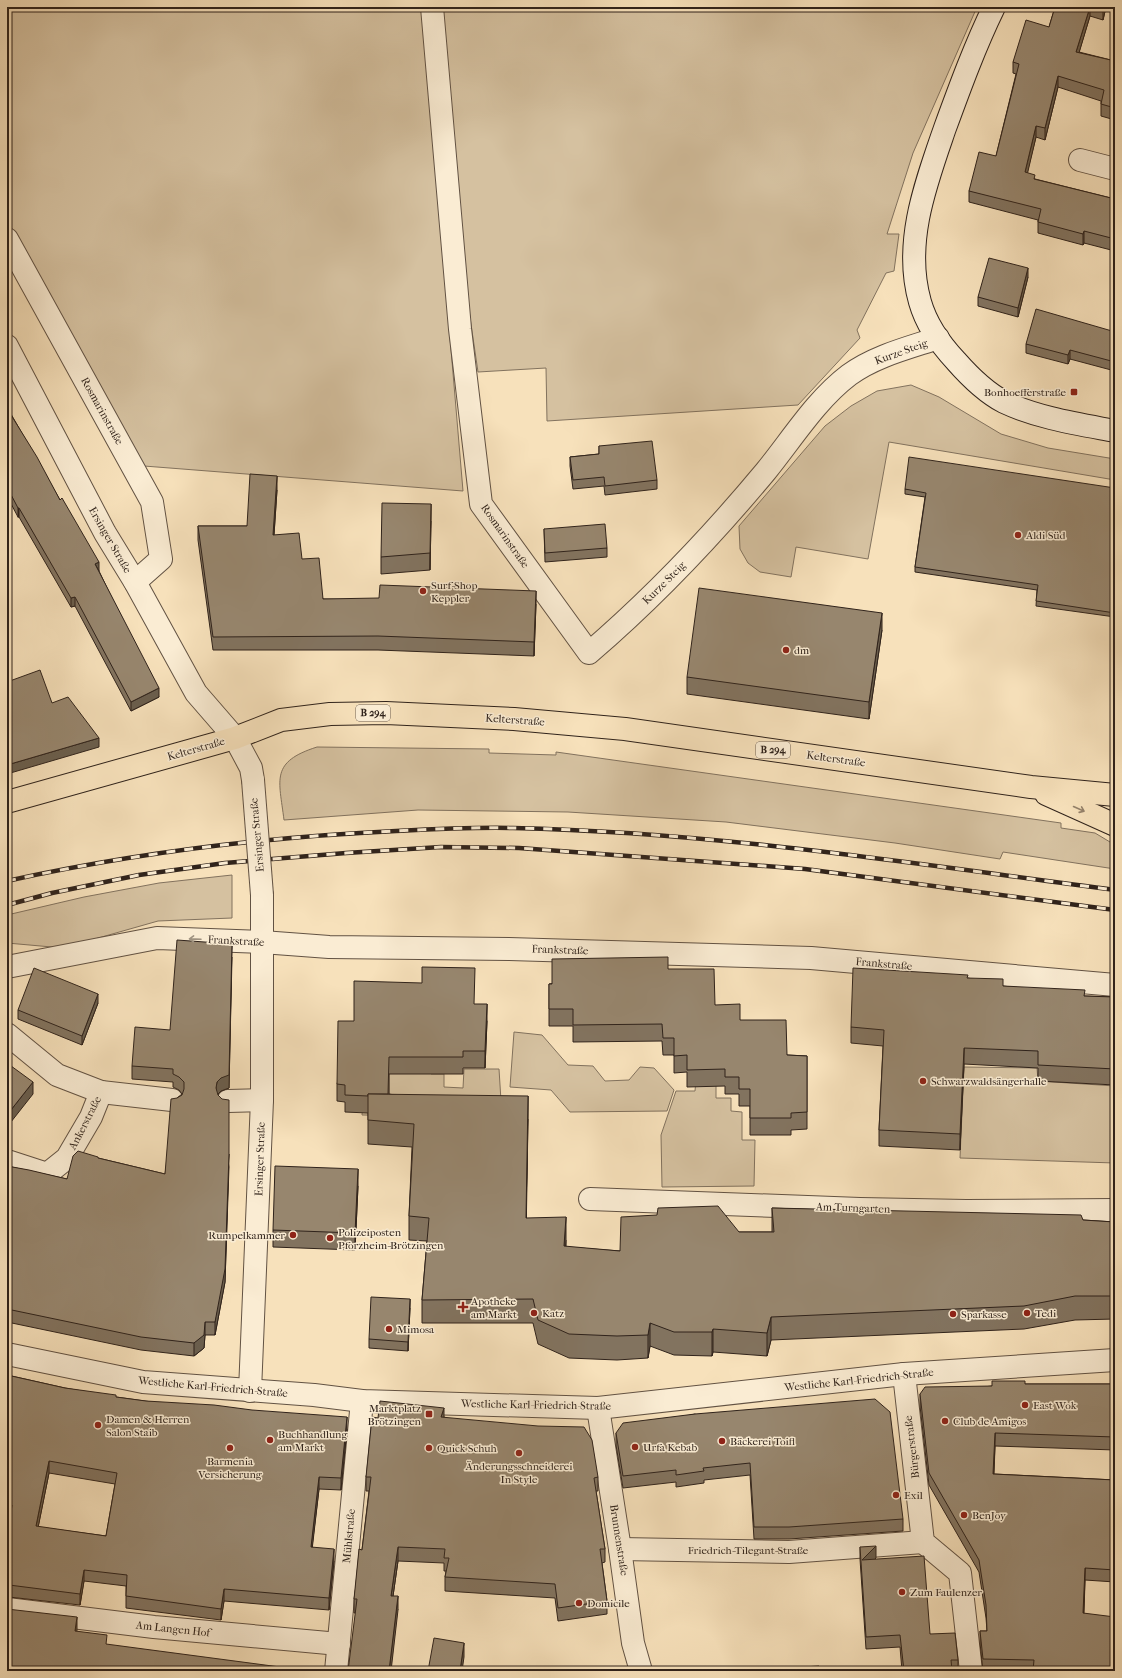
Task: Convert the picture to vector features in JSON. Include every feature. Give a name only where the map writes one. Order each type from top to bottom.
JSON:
[{"type":"main road","name":"Kelterstraße","points":[[7,802],[234,738],[281,720],[330,714],[431,714],[507,718],[632,730],[1030,787],[1115,795]]},
{"type":"main road","name":"Kelterstraße","points":[[1030,787],[1115,825]]},
{"type":"street","name":"Rosmarinstraße","points":[[432,7],[460,329],[481,504],[589,653]]},
{"type":"street","name":"Kurze Steig","points":[[589,653],[619,627],[692,555],[766,471],[823,399],[849,375],[876,359],[938,338],[920,303],[914,267],[918,218],[928,178],[950,113],[994,7]]},
{"type":"street","points":[[1080,160],[1115,169]]},
{"type":"street","name":"Rosmarinstraße","points":[[7,239],[152,502],[161,559],[135,582]]},
{"type":"street","points":[[938,338],[944,348],[970,377],[1003,401],[1028,412],[1115,432]]},
{"type":"street","name":"Ersinger Straße","points":[[7,346],[105,534],[135,582],[196,693],[234,738],[251,768],[262,895],[262,1100],[250,1391]]},
{"type":"street","name":"Frankstraße","points":[[7,967],[157,938],[262,942],[329,947],[509,948],[811,958],[1115,985]]},
{"type":"street","name":"Ankerstraße","points":[[7,1034],[57,1075],[101,1092],[172,1100]]},
{"type":"street","name":"Ankerstraße","points":[[7,1161],[47,1174],[68,1158],[91,1117],[101,1092]]},
{"type":"street","points":[[228,1101],[262,1100]]},
{"type":"street","name":"Am Turngarten","points":[[590,1199],[868,1209],[966,1211],[1115,1210]]},
{"type":"street","name":"Westliche Karl-Friedrich-Straße","points":[[7,1354],[143,1382],[362,1400],[598,1408],[904,1374],[1115,1360]]},
{"type":"street","name":"Bürgerstraße","points":[[904,1374],[924,1542]]},
{"type":"street","name":"Mühlstraße","points":[[336,1671],[362,1400]]},
{"type":"street","name":"Brunnenstraße","points":[[598,1408],[633,1643],[641,1671]]},
{"type":"street","points":[[924,1542],[960,1573],[971,1671]]},
{"type":"street","name":"Friedrich-Tilegant-Straße","points":[[620,1549],[788,1552],[924,1542]]},
{"type":"street","name":"Am Langen Hof","points":[[7,1609],[154,1627],[339,1644]]},
{"type":"shaded area","points":[[7,7],[422,7],[463,491],[144,466],[7,223]]},
{"type":"shaded area","points":[[438,7],[977,7],[913,153],[887,234],[899,234],[894,271],[886,273],[857,330],[860,338],[798,405],[547,421],[546,368],[478,372],[454,208]]},
{"type":"shaded area","points":[[911,385],[939,397],[1001,434],[1048,448],[1115,459],[1115,480],[889,442],[868,559],[796,547],[791,577],[760,572],[748,563],[740,549],[739,526],[825,426],[851,406],[877,391]]},
{"type":"shaded area","points":[[317,747],[489,749],[489,753],[556,755],[556,752],[1061,823],[1061,828],[1095,833],[1115,845],[1115,869],[1003,852],[1000,859],[895,843],[726,822],[568,812],[418,810],[284,820],[280,793],[281,774],[291,759]]},
{"type":"shaded area","points":[[232,875],[232,918],[158,921],[63,948],[7,943],[7,915],[84,897],[159,883]]},
{"type":"shaded area","points":[[514,1032],[542,1035],[568,1065],[593,1066],[605,1081],[629,1080],[640,1067],[654,1068],[674,1090],[667,1111],[570,1112],[551,1090],[510,1087]]},
{"type":"shaded area","points":[[431,1059],[431,1074],[444,1074],[444,1087],[463,1088],[464,1069],[499,1069],[502,1117],[362,1115],[363,1101],[389,1102],[389,1072]]},
{"type":"shaded area","points":[[964,1067],[1037,1068],[1038,1081],[1115,1086],[1115,1163],[960,1158]]},
{"type":"shaded area","points":[[696,1079],[716,1079],[716,1098],[731,1098],[731,1111],[742,1112],[742,1140],[755,1140],[754,1186],[662,1187],[661,1135],[676,1091],[695,1091]]},
{"type":"building","points":[[1055,7],[1090,7],[1076,52],[1115,61],[1115,108],[1101,104],[1104,90],[1058,76],[1045,128],[1036,126],[1025,172],[1035,175],[1034,179],[1115,199],[1115,239],[1084,231],[1083,234],[1038,222],[1041,209],[969,191],[979,152],[996,156],[1019,64],[1013,62],[1026,20],[1049,27]]},
{"type":"building","points":[[989,258],[1028,268],[1018,308],[978,297]]},
{"type":"building","points":[[1036,309],[1112,331],[1115,319],[1115,362],[1070,350],[1068,355],[1026,344]]},
{"type":"building","points":[[7,407],[37,457],[60,500],[62,498],[99,562],[95,564],[159,688],[131,702],[75,597],[71,598],[7,487]]},
{"type":"building","points":[[652,441],[657,480],[605,486],[604,477],[573,480],[570,457],[599,454],[599,446]]},
{"type":"building","name":"Aldi Süd","points":[[909,457],[1115,488],[1115,613],[1036,601],[1038,585],[915,567],[926,493],[905,489]]},
{"type":"building","points":[[250,474],[277,476],[273,535],[299,533],[302,559],[319,558],[323,599],[379,598],[380,585],[536,591],[534,642],[378,636],[213,637],[198,526],[247,526]]},
{"type":"building","points":[[382,503],[431,504],[430,553],[381,557]]},
{"type":"building","points":[[605,524],[607,548],[545,553],[544,529]]},
{"type":"building","points":[[7,576],[10,580],[7,583]]},
{"type":"building","name":"dm","points":[[699,588],[882,613],[869,702],[687,677]]},
{"type":"building","points":[[40,670],[52,703],[68,697],[99,738],[7,765],[7,682]]},
{"type":"building","points":[[177,940],[232,944],[229,1075],[221,1078],[217,1082],[216,1088],[218,1095],[222,1099],[229,1100],[229,1154],[225,1269],[215,1322],[205,1322],[204,1335],[194,1343],[141,1337],[7,1309],[7,1166],[67,1179],[73,1156],[78,1151],[98,1158],[165,1174],[171,1099],[182,1095],[184,1082],[173,1074],[173,1069],[132,1066],[135,1027],[170,1030]]},
{"type":"building","points":[[668,957],[668,969],[714,969],[715,1005],[740,1004],[740,1020],[786,1020],[787,1055],[807,1056],[807,1112],[791,1113],[791,1118],[750,1118],[750,1089],[739,1089],[739,1077],[725,1077],[725,1069],[687,1070],[687,1055],[674,1056],[674,1038],[663,1038],[662,1024],[573,1025],[573,1009],[549,1009],[549,984],[552,984],[552,959]]},
{"type":"building","points":[[422,967],[475,968],[474,1004],[487,1004],[485,1051],[463,1051],[463,1057],[389,1057],[388,1094],[368,1094],[368,1096],[345,1095],[345,1085],[337,1084],[338,1021],[354,1021],[354,981],[422,983]]},
{"type":"building","points":[[34,968],[98,994],[82,1036],[18,1010]]},
{"type":"building","points":[[853,968],[968,975],[967,978],[1003,979],[1003,986],[1085,990],[1084,996],[1115,997],[1115,1069],[1038,1065],[1038,1051],[964,1048],[960,1134],[879,1130],[884,1030],[851,1027]]},
{"type":"building","points":[[7,1063],[33,1082],[7,1115]]},
{"type":"building","points":[[368,1094],[528,1096],[526,1218],[566,1217],[564,1246],[620,1251],[621,1217],[657,1215],[658,1208],[718,1206],[739,1232],[774,1232],[772,1208],[1081,1215],[1083,1220],[1115,1222],[1115,1296],[1075,1296],[1024,1306],[771,1317],[767,1333],[713,1329],[712,1332],[674,1332],[650,1323],[648,1335],[617,1336],[569,1334],[538,1320],[533,1299],[422,1300],[429,1218],[409,1216],[414,1124],[368,1120]]},
{"type":"building","points":[[275,1166],[358,1169],[355,1233],[273,1230]]},
{"type":"building","points":[[371,1297],[410,1299],[408,1342],[369,1339]]},
{"type":"building","points":[[7,1375],[65,1388],[146,1401],[214,1405],[252,1410],[347,1417],[341,1478],[319,1477],[311,1547],[334,1549],[329,1598],[224,1589],[221,1609],[126,1596],[127,1575],[84,1570],[80,1594],[7,1585],[7,1541],[12,1505],[7,1504]],"holes":[[[49,1461],[117,1473],[106,1536],[36,1526]]]},
{"type":"building","points":[[992,1381],[1025,1381],[1025,1384],[1115,1384],[1115,1437],[995,1433],[993,1474],[1115,1480],[1115,1570],[1085,1568],[1083,1613],[1115,1617],[1115,1671],[1033,1671],[1034,1660],[983,1659],[980,1631],[987,1631],[986,1605],[979,1560],[929,1473],[920,1394],[925,1387],[992,1386]]},
{"type":"building","points":[[875,1399],[890,1412],[903,1519],[789,1527],[754,1527],[750,1463],[703,1468],[704,1471],[676,1475],[676,1470],[623,1476],[616,1433],[623,1423],[695,1414]]},
{"type":"building","points":[[380,1401],[444,1408],[441,1417],[538,1426],[584,1427],[592,1440],[598,1477],[594,1478],[605,1549],[600,1549],[607,1601],[558,1608],[555,1584],[445,1577],[449,1558],[444,1558],[445,1549],[398,1547],[391,1596],[398,1596],[389,1671],[348,1671],[357,1599],[354,1599],[359,1549],[362,1550],[371,1477],[366,1477],[372,1417],[378,1418]]},
{"type":"building","points":[[876,1546],[862,1560],[924,1556],[930,1634],[955,1633],[958,1660],[951,1660],[952,1671],[904,1671],[900,1635],[866,1637],[860,1547]]},
{"type":"building","points":[[7,1609],[77,1617],[75,1631],[107,1635],[106,1644],[295,1669],[295,1671],[7,1671]]},
{"type":"building","points":[[434,1638],[464,1643],[460,1671],[428,1671]]},
{"type":"building","points":[[819,1666],[819,1671],[739,1671]]},
{"type":"railway","points":[[7,881],[152,854],[249,842],[347,834],[440,829],[498,828],[589,831],[740,843],[890,860],[1115,890]]},
{"type":"railway","points":[[7,905],[52,893],[139,875],[225,863],[441,847],[519,848],[805,869],[1115,910]]},
{"type":"place","name":"Bonhoefferstraße","points":[[1074,392]]},
{"type":"place","name":"Aldi Süd","points":[[1018,535]]},
{"type":"place","name":"Surf-Shop Keppler","points":[[423,591]]},
{"type":"place","name":"dm","points":[[786,650]]},
{"type":"place","name":"Schwarzwaldsängerhalle","points":[[923,1081]]},
{"type":"place","name":"Rumpelkammer","points":[[293,1235]]},
{"type":"place","name":"Polizeiposten Pforzheim-Brötzingen","points":[[330,1238]]},
{"type":"place","name":"Apotheke am Markt","points":[[463,1307]]},
{"type":"place","name":"Katz","points":[[534,1313]]},
{"type":"place","name":"Tedi","points":[[1027,1313]]},
{"type":"place","name":"Sparkasse","points":[[953,1314]]},
{"type":"place","name":"Mimosa","points":[[389,1329]]},
{"type":"place","name":"East Wok","points":[[1025,1405]]},
{"type":"place","name":"Marktplatz Brötzingen","points":[[429,1414]]},
{"type":"place","name":"Club de Amigos","points":[[945,1421]]},
{"type":"place","name":"Damen & Herren Salon Staib","points":[[98,1425]]},
{"type":"place","name":"Buchhandlung am Markt","points":[[270,1440]]},
{"type":"place","name":"Bäckerei Toifl","points":[[722,1441]]},
{"type":"place","name":"Urfa Kebab","points":[[635,1447]]},
{"type":"place","name":"Barmenia Versicherung","points":[[230,1448]]},
{"type":"place","name":"Quick Schuh","points":[[429,1448]]},
{"type":"place","name":"Änderungsschneiderei In Style","points":[[519,1453]]},
{"type":"place","name":"Exil","points":[[896,1495]]},
{"type":"place","name":"BenJoy","points":[[964,1515]]},
{"type":"place","name":"Zum Faulenzer","points":[[902,1592]]},
{"type":"place","name":"Domicile","points":[[579,1603]]}]
